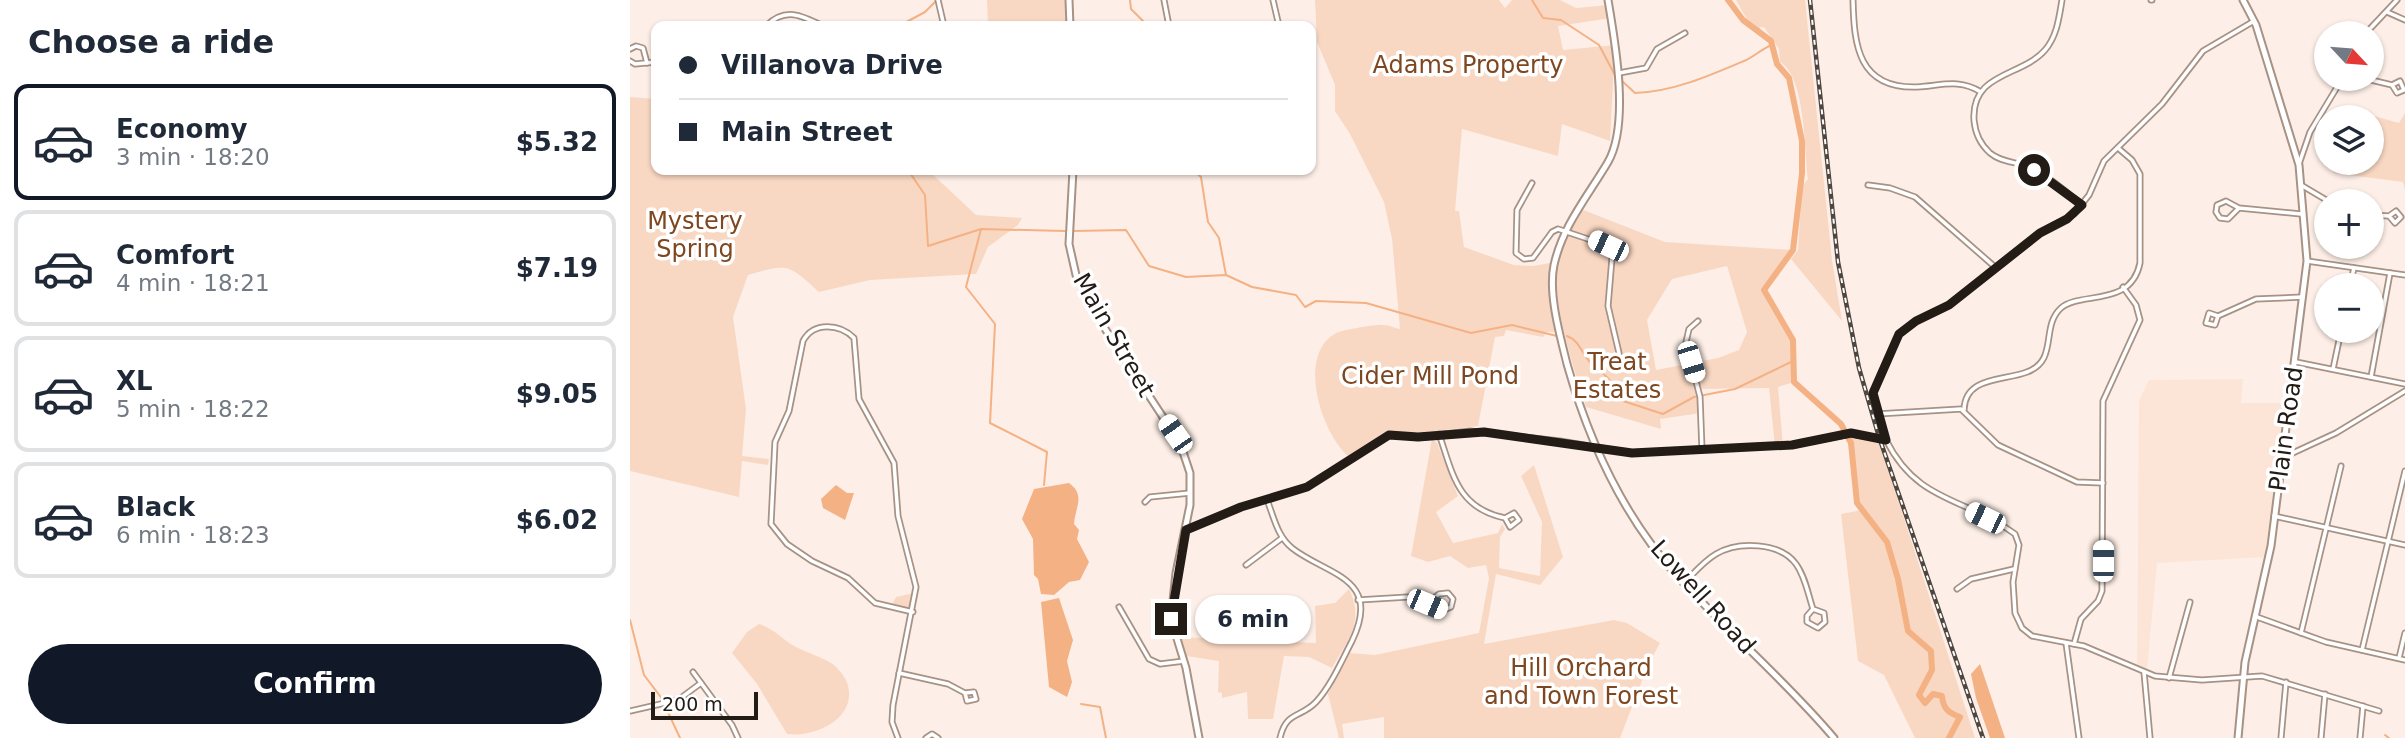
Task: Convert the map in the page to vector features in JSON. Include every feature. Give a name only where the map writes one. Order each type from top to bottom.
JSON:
[{"type":"main road","points":[[1069,0],[1070,21]]},
{"type":"main road","name":"Lowell Road","points":[[1608,0],[1619,73],[1613,151],[1566,231],[1553,270],[1563,348],[1596,448],[1609,477],[1641,526],[1684,583],[1834,738]]},
{"type":"main road","name":"Plain Road","points":[[2238,738],[2243,675],[2257,617],[2274,516],[2305,297],[2307,261],[2299,165],[2254,21],[2243,0]]},
{"type":"main road","name":"Main Street","points":[[1073,175],[1069,244],[1076,275],[1098,318],[1180,443],[1191,473],[1192,493],[1171,612],[1199,738]]},
{"type":"street","points":[[938,0],[943,21]]},
{"type":"street","points":[[1164,0],[1168,21]]},
{"type":"street","points":[[1273,0],[1278,21]]},
{"type":"street","points":[[1853,0],[1857,51],[1874,75],[1909,86],[1956,83],[1981,92]]},
{"type":"street","points":[[2062,0],[2056,32],[2046,49],[2030,63],[1994,78],[1981,92],[1974,120],[1977,134],[1987,150],[2003,160],[2034,170],[2082,205]]},
{"type":"street","points":[[2378,21],[2397,0]]},
{"type":"street","points":[[2387,12],[2405,20]]},
{"type":"street","points":[[771,21],[778,15],[790,13],[810,21]]},
{"type":"street","points":[[2254,21],[2207,47],[2162,104],[2102,165],[2082,205],[2067,219],[2043,231],[1949,305],[1916,321],[1899,334],[1873,393],[1877,414],[1892,455],[1913,479],[2015,534],[2019,545],[2014,569],[2015,613],[2022,628],[2038,639],[2074,644],[2144,672],[2169,678],[2222,679],[2243,675],[2286,682],[2379,710]]},
{"type":"street","points":[[1619,73],[1646,68],[1657,49],[1685,33]]},
{"type":"street","points":[[630,49],[635,46],[643,48],[647,63]]},
{"type":"street","points":[[630,61],[651,63]]},
{"type":"street","points":[[2384,83],[2392,85]]},
{"type":"street","points":[[2299,165],[2310,132],[2335,91]]},
{"type":"street","points":[[1964,410],[1970,390],[1980,383],[2027,372],[2043,361],[2049,348],[2053,320],[2063,307],[2074,301],[2100,300],[2123,287],[2137,273],[2140,262],[2140,180],[2135,164],[2118,148]]},
{"type":"street","points":[[2295,153],[2303,152]]},
{"type":"street","points":[[1532,183],[1517,210],[1517,255],[1531,259],[1553,231],[1566,231],[1592,238],[1611,249],[1608,306],[1619,353]]},
{"type":"street","points":[[2300,184],[2314,192]]},
{"type":"street","points":[[1868,185],[1904,191],[1930,209],[1995,267]]},
{"type":"street","points":[[2239,208],[2225,219],[2216,212],[2217,205],[2224,201],[2239,208],[2301,214]]},
{"type":"street","points":[[2384,216],[2389,216]]},
{"type":"street","points":[[2307,261],[2405,275]]},
{"type":"street","points":[[2353,273],[2354,268]]},
{"type":"street","points":[[2371,377],[2390,273]]},
{"type":"street","points":[[2074,644],[2081,619],[2102,594],[2104,397],[2140,320],[2136,305],[2123,287]]},
{"type":"street","points":[[2218,316],[2261,298],[2305,297]]},
{"type":"street","points":[[1698,321],[1692,324],[1686,337],[1701,413],[1702,450]]},
{"type":"street","points":[[898,738],[892,716],[913,612],[916,587],[898,516],[896,471],[892,457],[859,399],[856,344],[848,332],[840,328],[820,328],[809,332],[803,341],[789,411],[775,442],[771,524],[787,544],[812,561],[848,578],[876,603],[913,612]]},
{"type":"street","points":[[2333,369],[2338,343]]},
{"type":"street","points":[[2296,362],[2405,384]]},
{"type":"street","points":[[2281,458],[2336,433],[2405,391]]},
{"type":"street","points":[[1877,414],[1939,409],[1964,410],[1989,440],[1998,445],[2074,480],[2103,483]]},
{"type":"street","points":[[1186,530],[1307,487],[1383,437],[1495,433],[1632,453],[1792,445],[1851,433],[1886,440]]},
{"type":"street","points":[[1439,434],[1464,495],[1478,509],[1505,518],[1510,527],[1518,523],[1514,513],[1505,518]]},
{"type":"street","points":[[2301,632],[2341,466]]},
{"type":"street","points":[[2362,650],[2405,471]]},
{"type":"street","points":[[1145,502],[1150,498],[1192,493]]},
{"type":"street","points":[[1267,499],[1282,538],[1292,548],[1347,579],[1358,600],[1360,623],[1318,701],[1289,718],[1280,738]]},
{"type":"street","points":[[2274,516],[2405,545]]},
{"type":"street","points":[[1246,565],[1282,538]]},
{"type":"street","points":[[1684,583],[1705,562],[1721,551],[1740,547],[1771,547],[1786,553],[1799,568],[1813,609]]},
{"type":"street","points":[[1957,589],[1978,576],[2014,569]]},
{"type":"street","points":[[1358,600],[1403,597],[1446,610],[1453,605],[1453,599],[1448,593],[1442,593],[1427,604]]},
{"type":"street","points":[[2169,678],[2190,602]]},
{"type":"street","points":[[1119,607],[1149,659],[1160,664],[1184,661]]},
{"type":"street","points":[[1813,609],[1819,609],[1825,616],[1825,622],[1818,628],[1807,622],[1808,613],[1813,609]]},
{"type":"street","points":[[2257,617],[2362,650],[2405,660]]},
{"type":"street","points":[[2399,658],[2405,633]]},
{"type":"street","points":[[2066,643],[2079,738]]},
{"type":"street","points":[[693,672],[732,725],[738,738]]},
{"type":"street","points":[[2144,672],[2150,738]]},
{"type":"street","points":[[900,673],[948,684],[965,693]]},
{"type":"street","points":[[2281,738],[2286,682]]},
{"type":"street","points":[[630,711],[678,699],[701,683]]},
{"type":"street","points":[[2321,738],[2325,694]]},
{"type":"street","points":[[2360,738],[2363,706]]},
{"type":"street","points":[[926,738],[932,734],[938,738]]},
{"type":"shaded area","points":[[2243,379],[2241,403],[2286,403],[2265,557],[2157,563],[2147,670],[2137,667],[2139,401],[2149,380]]},
{"type":"shaded area","points":[[1069,483],[1078,497],[1074,524],[1079,530],[1077,539],[1089,562],[1080,580],[1069,582],[1054,595],[1041,594],[1038,579],[1034,575],[1033,539],[1022,519],[1034,489]]},
{"type":"shaded area","points":[[836,485],[847,493],[854,493],[845,520],[823,508],[821,499]]},
{"type":"shaded area","points":[[1059,598],[1073,640],[1067,661],[1072,682],[1067,697],[1049,687],[1041,602]]},
{"type":"shaded area","points":[[1980,664],[2005,738],[1990,738],[1976,698],[1971,674]]},
{"type":"green space","points":[[987,0],[1067,0],[1068,21],[988,21]]},
{"type":"green space","points":[[1315,0],[1499,0],[1505,8],[1512,0],[1560,0],[1576,8],[1609,5],[1611,18],[1558,26],[1563,50],[1615,45],[1610,141],[1562,124],[1558,156],[1462,129],[1455,211],[1459,211],[1464,247],[1514,265],[1550,263],[1548,283],[1558,332],[1547,332],[1543,337],[1506,330],[1504,336],[1495,337],[1478,426],[1410,434],[1392,431],[1349,457],[1339,446],[1322,413],[1315,376],[1317,358],[1324,344],[1336,333],[1382,325],[1400,329],[1392,239],[1384,202],[1350,134],[1335,111],[1335,85],[1317,42]]},
{"type":"green space","points":[[1736,0],[1805,0],[1832,260],[1842,321],[1791,259],[1798,250],[1802,186],[1808,179],[1802,116],[1795,83],[1789,70],[1780,62],[1779,49],[1764,27],[1760,27],[1761,32],[1753,26]]},
{"type":"green space","name":"Mystery Spring","points":[[630,97],[651,99],[651,175],[933,175],[976,215],[1022,218],[1018,225],[988,247],[976,274],[870,280],[819,292],[787,268],[748,275],[733,317],[746,409],[742,456],[769,459],[768,465],[742,461],[739,497],[630,471]]},
{"type":"green space","points":[[2405,113],[2405,190],[2403,182],[2349,175],[2384,175],[2384,119],[2399,123]]},
{"type":"green space","name":"Treat Estates","points":[[1581,209],[1665,242],[1793,250],[1764,290],[1793,340],[1794,382],[1778,387],[1783,446],[1775,447],[1769,388],[1699,389],[1701,413],[1660,419],[1661,429],[1586,407],[1560,316],[1556,279],[1562,250]],"holes":[[[1727,266],[1747,332],[1739,350],[1718,358],[1656,370],[1647,320],[1672,279]]]},
{"type":"green space","points":[[1851,434],[1879,441],[1975,738],[1915,738],[1884,675],[1858,661],[1841,514],[1862,510],[1857,503]]},
{"type":"green space","name":"Hill Orchard and Town Forest","points":[[1432,439],[1437,443],[1458,496],[1436,512],[1453,543],[1498,533],[1502,524],[1505,529],[1500,537],[1499,568],[1540,576],[1542,522],[1521,476],[1534,465],[1563,557],[1540,585],[1496,574],[1484,644],[1614,620],[1627,623],[1660,643],[1649,663],[1620,738],[1384,738],[1384,717],[1342,724],[1344,738],[1339,738],[1328,694],[1350,653],[1375,655],[1479,633],[1489,578],[1486,565],[1468,568],[1450,556],[1428,562],[1411,556]]},
{"type":"green space","points":[[1349,589],[1354,601],[1355,621],[1344,648],[1332,668],[1309,657],[1284,656],[1273,719],[1248,719],[1247,692],[1222,698],[1222,693],[1218,692],[1219,661],[1186,656],[1180,637],[1316,643],[1315,606],[1335,603]]},
{"type":"green space","points":[[914,593],[910,608],[891,606],[896,597]]},
{"type":"green space","points":[[759,624],[796,647],[831,663],[841,673],[849,693],[848,704],[834,722],[812,732],[787,734],[757,684],[732,653],[747,632]]},
{"type":"waterway","points":[[1130,0],[1131,9],[1143,21]]},
{"type":"waterway","points":[[1532,0],[1543,18],[1561,20],[1599,45],[1616,77]]},
{"type":"waterway","points":[[1728,0],[1743,20],[1771,41],[1777,64],[1789,78],[1802,141],[1802,173],[1793,250],[1764,290],[1793,340],[1794,382],[1841,424],[1851,443],[1857,503],[1887,542],[1898,579],[1908,631],[1931,651],[1932,670],[1919,695],[1925,703],[1933,694],[1942,696],[1947,710],[1960,717],[1949,738]]},
{"type":"waterway","points":[[908,21],[925,12],[935,2]]},
{"type":"waterway","points":[[1621,80],[1635,93],[1663,90],[1717,72],[1772,45]]},
{"type":"waterway","points":[[911,175],[925,195],[928,246],[981,229],[1065,231]]},
{"type":"waterway","points":[[1199,175],[1208,222],[1219,238],[1226,275]]},
{"type":"waterway","points":[[981,229],[966,287],[995,324],[990,423],[1047,452],[1044,485]]},
{"type":"waterway","points":[[1073,231],[1126,230],[1149,266],[1186,277],[1226,275],[1252,287],[1296,295],[1305,307],[1316,301],[1366,303],[1471,333],[1512,325],[1557,336]]},
{"type":"waterway","points":[[1567,336],[1575,341],[1590,362],[1607,377],[1612,385],[1614,398],[1663,414],[1694,397],[1735,389],[1793,361]]},
{"type":"waterway","points":[[630,620],[644,675],[663,700]]},
{"type":"waterway","points":[[1081,704],[1100,707],[1106,738]]},
{"type":"waterway","points":[[666,708],[680,738]]},
{"type":"waterway","points":[[2385,735],[2389,738]]},
{"type":"railway","points":[[1810,0],[1838,262],[1859,368],[1879,437],[1983,738]]},
{"type":"route","points":[[1171,619],[1172,596],[1186,530],[1241,507],[1307,487],[1360,453],[1372,442],[1389,435],[1418,437],[1484,432],[1632,453],[1753,449],[1792,445],[1851,433],[1872,440],[1886,440],[1873,393],[1899,334],[1916,321],[1949,305],[2001,262],[2040,233],[2067,219],[2082,205],[2034,170]]},
{"type":"park label","name":"Adams Property","points":[[1468,65]]},
{"type":"park label","name":"Cider Mill Pond","points":[[1430,376]]}]
